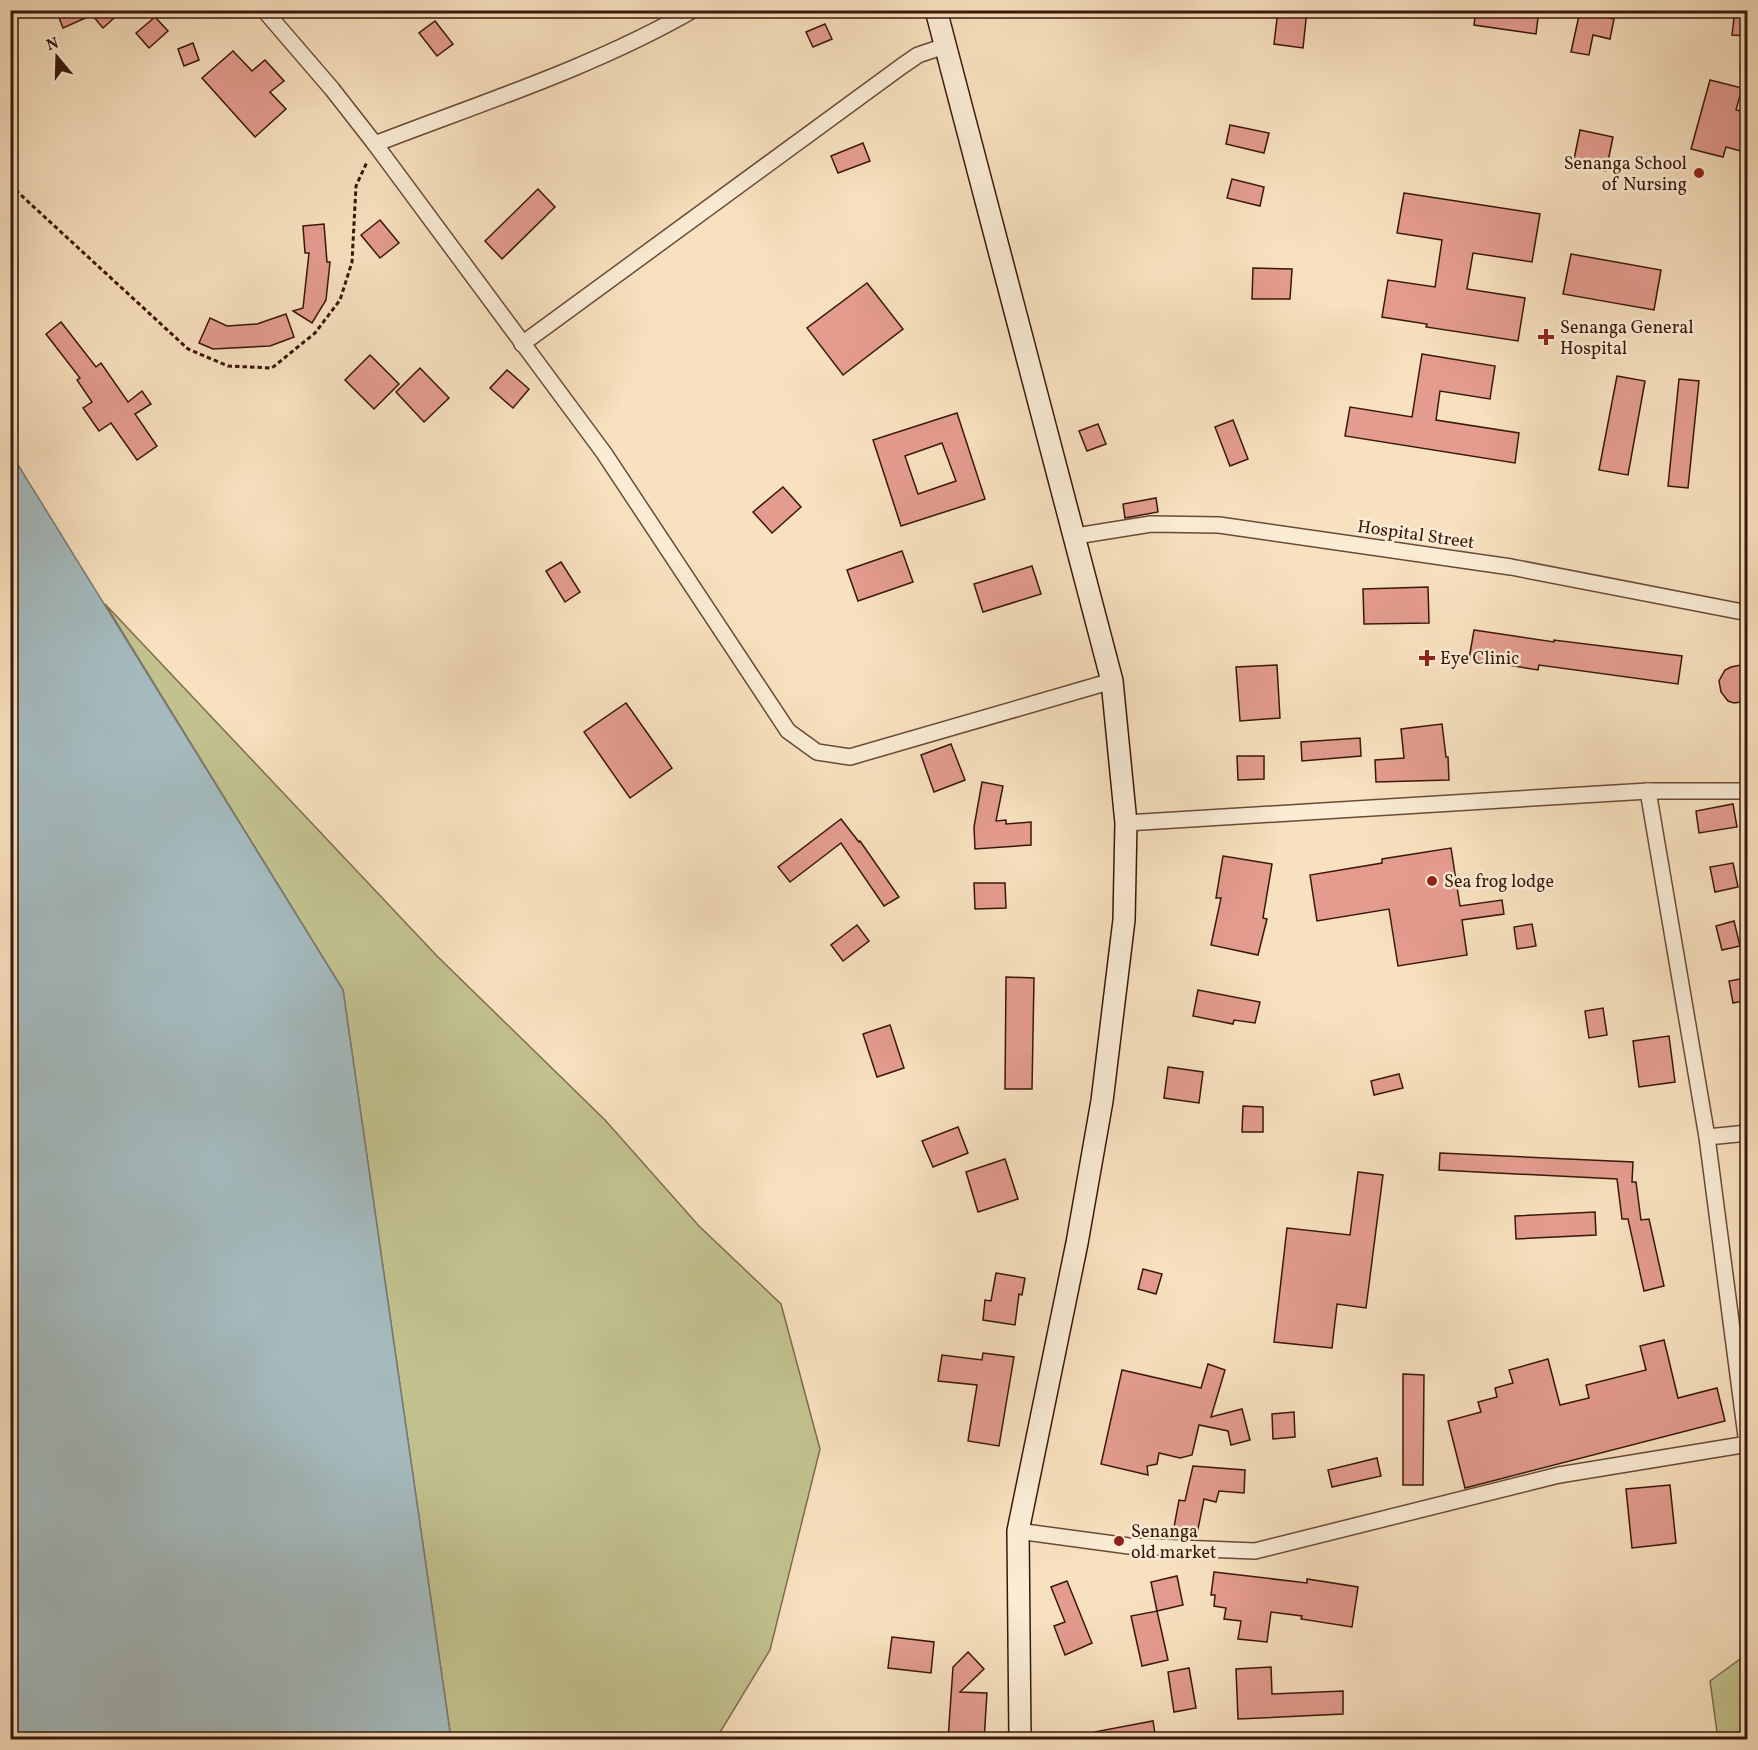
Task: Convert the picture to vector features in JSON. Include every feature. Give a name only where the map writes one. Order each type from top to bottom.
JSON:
[{"type":"street","points":[[264,10],[332,89],[375,144],[604,453],[788,731],[817,752],[850,757],[1112,681]]},
{"type":"street","points":[[375,144],[636,41],[693,10]]},
{"type":"street","points":[[936,10],[1076,536],[1112,681],[1126,824],[1124,920],[1102,1101],[1077,1243],[1018,1531],[1020,1740]]},
{"type":"street","points":[[522,344],[902,66],[918,55],[945,46]]},
{"type":"street","name":"Hospital Street","points":[[1076,536],[1151,524],[1220,525],[1511,567],[1748,614]]},
{"type":"street","points":[[1126,824],[1648,791],[1748,791]]},
{"type":"street","points":[[1018,1531],[1129,1546],[1255,1551],[1559,1475],[1747,1444],[1707,1137],[1648,791]]},
{"type":"street","points":[[1707,1137],[1748,1132]]},
{"type":"path","points":[[10,185],[188,348],[228,366],[272,368],[315,333],[340,300],[352,262],[356,186],[375,144]]},
{"type":"green space","points":[[105,604],[437,956],[605,1120],[699,1226],[781,1304],[820,1449],[770,1650],[716,1739],[451,1739],[343,990]]},
{"type":"green space","points":[[1747,1654],[1747,1739],[1718,1739],[1710,1681]]},
{"type":"water","points":[[10,452],[343,990],[451,1739],[11,1739]]},
{"type":"building","points":[[56,10],[123,10],[103,28],[92,15],[63,28]]},
{"type":"building","points":[[1278,10],[1307,10],[1303,48],[1274,44]]},
{"type":"building","points":[[1476,10],[1539,10],[1536,34],[1474,25]]},
{"type":"building","points":[[1735,10],[1748,10],[1748,36],[1732,35]]},
{"type":"building","points":[[1580,11],[1614,19],[1610,39],[1593,35],[1589,55],[1571,52]]},
{"type":"building","points":[[155,17],[168,31],[149,48],[136,33]]},
{"type":"building","points":[[435,21],[453,44],[437,56],[419,33]]},
{"type":"building","points":[[825,24],[832,39],[813,47],[806,32]]},
{"type":"building","points":[[193,43],[199,60],[184,66],[178,49]]},
{"type":"building","points":[[233,51],[252,71],[265,60],[284,81],[270,92],[286,109],[255,137],[202,78]]},
{"type":"building","points":[[1710,80],[1742,88],[1736,110],[1748,113],[1748,153],[1726,147],[1723,157],[1691,149]]},
{"type":"building","points":[[1230,125],[1269,133],[1264,153],[1226,144]]},
{"type":"building","points":[[1580,130],[1613,137],[1606,171],[1573,164]]},
{"type":"building","points":[[863,143],[870,161],[838,173],[831,156]]},
{"type":"building","points":[[1232,179],[1264,187],[1260,206],[1227,198]]},
{"type":"building","points":[[538,189],[555,207],[502,259],[485,241]]},
{"type":"building","points":[[1404,193],[1540,214],[1532,262],[1473,253],[1467,289],[1525,298],[1518,341],[1426,327],[1427,324],[1382,317],[1388,280],[1435,287],[1442,240],[1397,233]]},
{"type":"building","points":[[380,220],[399,243],[380,258],[361,235]]},
{"type":"building","points":[[324,224],[327,262],[330,262],[326,300],[312,323],[293,311],[303,308],[309,253],[305,253],[303,226]]},
{"type":"building","points":[[1571,254],[1661,270],[1654,310],[1563,294]]},
{"type":"building","points":[[1253,268],[1292,269],[1290,299],[1252,299]]},
{"type":"building","points":[[867,283],[903,329],[843,375],[807,328]]},
{"type":"building","points":[[286,314],[294,337],[270,346],[213,349],[199,343],[210,318],[227,326],[257,324]]},
{"type":"building","points":[[61,322],[96,367],[101,363],[128,402],[142,391],[151,404],[135,414],[157,446],[137,460],[111,423],[99,431],[83,408],[92,402],[77,380],[80,378],[46,334]]},
{"type":"building","points":[[1422,354],[1495,366],[1490,399],[1440,391],[1436,420],[1519,433],[1515,463],[1345,436],[1350,407],[1412,417]]},
{"type":"building","points":[[370,355],[399,384],[374,409],[345,380]]},
{"type":"building","points":[[420,368],[449,398],[424,422],[396,392]]},
{"type":"building","points":[[507,370],[529,389],[513,408],[490,388]]},
{"type":"building","points":[[1617,376],[1645,381],[1628,475],[1599,470]]},
{"type":"building","points":[[1679,379],[1699,381],[1688,488],[1668,486]]},
{"type":"building","points":[[957,413],[985,499],[901,526],[873,440]],"holes":[[[942,443],[956,481],[918,494],[905,456]]]},
{"type":"building","points":[[1233,420],[1248,459],[1230,466],[1215,427]]},
{"type":"building","points":[[1098,424],[1106,444],[1087,451],[1079,431]]},
{"type":"building","points":[[783,487],[801,507],[772,533],[753,512]]},
{"type":"building","points":[[1156,498],[1158,512],[1125,518],[1123,504]]},
{"type":"building","points":[[902,551],[913,582],[858,601],[847,570]]},
{"type":"building","points":[[561,562],[580,592],[565,602],[546,571]]},
{"type":"building","points":[[1032,566],[1041,594],[983,612],[974,584]]},
{"type":"building","points":[[1428,587],[1429,623],[1364,624],[1363,589]]},
{"type":"building","points":[[1474,630],[1554,642],[1554,640],[1682,656],[1678,684],[1539,665],[1538,670],[1469,659]]},
{"type":"building","points":[[1277,665],[1280,718],[1240,721],[1236,667]]},
{"type":"building","points":[[1741,665],[1748,668],[1748,701],[1734,703],[1728,701],[1721,692],[1719,681],[1725,670]]},
{"type":"building","points":[[626,703],[672,768],[630,798],[584,732]]},
{"type":"building","points":[[1442,724],[1446,757],[1448,757],[1449,780],[1376,782],[1375,760],[1404,758],[1401,729]]},
{"type":"building","points":[[1360,738],[1361,756],[1302,761],[1301,742]]},
{"type":"building","points":[[951,744],[965,780],[934,792],[921,755]]},
{"type":"building","points":[[1237,756],[1264,756],[1264,779],[1238,780]]},
{"type":"building","points":[[982,782],[1003,786],[996,821],[1006,820],[1006,824],[1031,822],[1031,845],[975,849],[974,827]]},
{"type":"building","points":[[1733,804],[1737,827],[1699,833],[1696,811]]},
{"type":"building","points":[[841,819],[860,841],[899,897],[884,906],[841,843],[790,882],[778,867]]},
{"type":"building","points":[[1451,848],[1460,906],[1502,900],[1504,914],[1462,920],[1467,955],[1398,966],[1389,909],[1317,921],[1310,875],[1382,863],[1382,859]]},
{"type":"building","points":[[1223,856],[1272,864],[1263,918],[1267,919],[1258,955],[1211,945],[1221,898],[1216,898]]},
{"type":"building","points":[[1733,863],[1738,887],[1715,892],[1710,867]]},
{"type":"building","points":[[974,883],[1005,883],[1006,908],[975,909]]},
{"type":"building","points":[[1734,921],[1740,946],[1722,950],[1716,926]]},
{"type":"building","points":[[1532,924],[1536,946],[1517,949],[1514,927]]},
{"type":"building","points":[[857,925],[869,941],[843,961],[831,945]]},
{"type":"building","points":[[1006,977],[1034,978],[1032,1089],[1005,1089]]},
{"type":"building","points":[[1746,978],[1748,1000],[1733,1003],[1729,981]]},
{"type":"building","points":[[1198,990],[1260,1002],[1255,1023],[1234,1020],[1233,1024],[1193,1016]]},
{"type":"building","points":[[1603,1008],[1607,1035],[1589,1038],[1585,1011]]},
{"type":"building","points":[[890,1025],[904,1068],[877,1077],[863,1034]]},
{"type":"building","points":[[1669,1036],[1675,1082],[1639,1087],[1633,1041]]},
{"type":"building","points":[[1168,1067],[1203,1072],[1199,1103],[1164,1098]]},
{"type":"building","points":[[1399,1074],[1403,1088],[1374,1095],[1371,1081]]},
{"type":"building","points":[[1243,1106],[1263,1107],[1263,1132],[1242,1132]]},
{"type":"building","points":[[958,1127],[968,1153],[933,1167],[922,1141]]},
{"type":"building","points":[[1440,1153],[1633,1162],[1632,1182],[1636,1182],[1641,1220],[1649,1219],[1664,1286],[1644,1291],[1628,1219],[1622,1219],[1617,1179],[1439,1170]]},
{"type":"building","points":[[1005,1159],[1018,1199],[978,1212],[966,1172]]},
{"type":"building","points":[[1358,1172],[1383,1175],[1366,1308],[1337,1304],[1332,1348],[1274,1342],[1287,1228],[1350,1235]]},
{"type":"building","points":[[1595,1212],[1596,1235],[1516,1239],[1515,1216]]},
{"type":"building","points":[[1143,1269],[1162,1274],[1156,1294],[1138,1289]]},
{"type":"building","points":[[996,1273],[1025,1278],[1022,1295],[1019,1294],[1015,1325],[983,1320],[985,1300],[991,1301]]},
{"type":"building","points":[[1664,1340],[1678,1398],[1717,1388],[1725,1421],[1465,1488],[1448,1421],[1481,1412],[1478,1402],[1497,1397],[1495,1388],[1513,1383],[1509,1370],[1548,1359],[1560,1405],[1589,1398],[1586,1385],[1646,1370],[1640,1346]]},
{"type":"building","points":[[983,1353],[1014,1357],[999,1446],[968,1441],[977,1385],[938,1381],[942,1355],[982,1360]]},
{"type":"building","points":[[1208,1364],[1225,1370],[1211,1417],[1242,1409],[1250,1440],[1231,1445],[1228,1431],[1199,1425],[1192,1455],[1180,1458],[1159,1453],[1157,1464],[1147,1466],[1148,1475],[1101,1464],[1122,1370],[1201,1388]]},
{"type":"building","points":[[1403,1374],[1424,1375],[1423,1485],[1403,1485]]},
{"type":"building","points":[[1294,1412],[1295,1437],[1273,1439],[1272,1414]]},
{"type":"building","points":[[1377,1458],[1381,1476],[1332,1487],[1328,1470]]},
{"type":"building","points":[[1193,1466],[1245,1470],[1244,1493],[1219,1491],[1216,1502],[1204,1499],[1196,1539],[1172,1538],[1179,1500],[1185,1501]]},
{"type":"building","points":[[1670,1485],[1676,1543],[1632,1548],[1626,1489]]},
{"type":"building","points":[[1214,1572],[1307,1583],[1307,1579],[1358,1587],[1352,1627],[1271,1612],[1267,1642],[1238,1639],[1241,1621],[1224,1619],[1226,1608],[1214,1606],[1215,1595],[1211,1595]]},
{"type":"building","points":[[1177,1576],[1183,1605],[1157,1611],[1151,1582]]},
{"type":"building","points":[[1067,1581],[1092,1643],[1065,1655],[1054,1626],[1065,1622],[1051,1587]]},
{"type":"building","points":[[1157,1611],[1168,1660],[1142,1666],[1131,1616]]},
{"type":"building","points":[[892,1637],[934,1642],[931,1673],[888,1668]]},
{"type":"building","points":[[968,1652],[984,1669],[960,1692],[987,1693],[984,1740],[948,1740],[953,1667]]},
{"type":"building","points":[[1271,1667],[1272,1694],[1343,1691],[1343,1714],[1238,1719],[1236,1669]]},
{"type":"building","points":[[1189,1668],[1196,1708],[1174,1712],[1168,1672]]},
{"type":"building","points":[[1153,1721],[1156,1740],[1095,1740],[1094,1732]]},
{"type":"place","name":"Senanga School of Nursing","points":[[1699,173]]},
{"type":"place","name":"Senanga General Hospital","points":[[1546,337]]},
{"type":"place","name":"Eye Clinic","points":[[1427,658]]},
{"type":"place","name":"Sea frog lodge","points":[[1432,881]]},
{"type":"place","name":"Senanga old market","points":[[1119,1541]]}]
